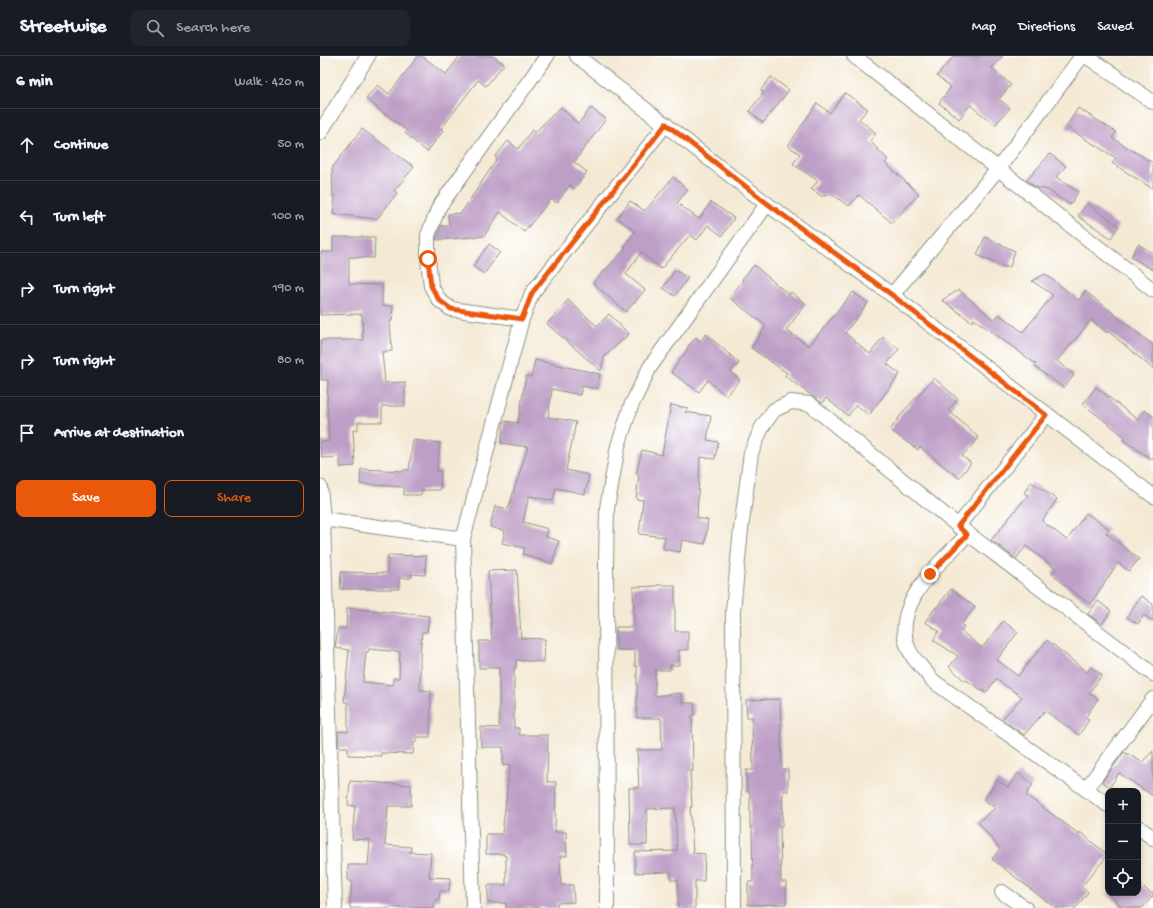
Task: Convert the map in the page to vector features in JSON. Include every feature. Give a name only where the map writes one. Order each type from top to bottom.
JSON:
[{"type":"street","points":[[320,133],[368,56]]},
{"type":"street","points":[[522,319],[451,309],[439,300],[431,286],[428,259],[428,235],[439,207],[547,56]]},
{"type":"street","points":[[577,56],[768,204],[892,295],[1153,496]]},
{"type":"street","points":[[854,56],[1153,290]]},
{"type":"street","points":[[892,295],[998,170],[1082,56]]},
{"type":"street","points":[[1086,56],[1153,102]]},
{"type":"street","points":[[473,908],[463,539],[522,319],[532,293],[666,124]]},
{"type":"street","points":[[607,908],[607,508],[618,446],[631,406],[650,367],[768,204]]},
{"type":"street","points":[[734,908],[733,611],[741,529],[751,453],[762,427],[774,410],[791,402],[810,404],[962,531],[1153,674]]},
{"type":"street","points":[[1046,415],[912,600],[906,614],[905,628],[907,642],[913,657],[933,681],[1105,803]]},
{"type":"street","points":[[320,487],[323,519],[335,908]]},
{"type":"street","points":[[323,519],[463,539]]},
{"type":"street","points":[[1086,789],[1153,699]]},
{"type":"street","points":[[1141,829],[1153,838]]},
{"type":"street","points":[[1002,892],[1025,908]]},
{"type":"building","points":[[418,56],[422,56],[446,74],[460,56],[493,56],[504,64],[486,86],[478,80],[441,129],[443,131],[427,152],[405,133],[407,131],[366,98],[378,85],[389,94]]},
{"type":"building","points":[[954,56],[1003,56],[992,68],[1011,85],[999,99],[1010,108],[995,125],[970,105],[959,119],[939,103],[951,87],[937,76]]},
{"type":"building","points":[[771,77],[789,90],[763,123],[749,111],[764,93],[761,90]]},
{"type":"building","points":[[845,93],[868,109],[859,119],[876,133],[870,141],[888,160],[885,163],[919,194],[892,223],[859,195],[849,206],[833,195],[821,196],[811,189],[818,181],[793,164],[800,154],[788,146],[817,103],[830,113]]},
{"type":"building","points":[[561,107],[578,124],[591,108],[606,119],[574,162],[587,172],[574,189],[570,185],[557,203],[551,199],[524,232],[500,212],[484,236],[436,240],[441,226],[449,226],[448,214],[461,213],[497,159],[495,157],[508,141],[518,149],[532,130],[535,132]]},
{"type":"building","points":[[1078,108],[1116,132],[1112,138],[1153,163],[1153,189],[1112,163],[1116,158],[1066,127]]},
{"type":"building","points":[[362,129],[414,167],[394,191],[397,193],[377,219],[333,214],[335,197],[333,197],[332,168]]},
{"type":"building","points":[[1050,154],[1066,166],[1056,177],[1078,192],[1070,205],[1048,190],[1035,187],[1027,180]]},
{"type":"building","points":[[673,177],[688,190],[677,203],[699,219],[711,202],[734,218],[722,236],[708,225],[697,240],[690,235],[661,269],[641,252],[626,274],[645,290],[626,312],[593,283],[626,248],[624,247],[635,231],[617,218],[630,201],[645,211]]},
{"type":"building","points":[[1087,203],[1119,226],[1111,238],[1078,216]]},
{"type":"building","points":[[333,237],[375,237],[374,258],[349,257],[349,284],[382,285],[382,306],[393,306],[392,321],[390,321],[392,351],[382,352],[385,383],[405,382],[405,406],[382,406],[382,422],[358,422],[358,430],[353,430],[355,466],[340,467],[340,457],[322,458],[320,442],[329,441],[327,404],[328,380],[321,380],[321,340],[363,340],[362,314],[320,315],[321,252],[333,252]]},
{"type":"building","points":[[985,237],[1015,251],[1010,267],[1004,267],[977,255]]},
{"type":"building","points":[[489,244],[500,252],[484,274],[473,266]]},
{"type":"building","points":[[1138,244],[1153,253],[1153,270],[1131,257]]},
{"type":"building","points":[[754,265],[789,295],[791,292],[806,304],[786,330],[809,346],[853,292],[868,303],[845,333],[870,354],[883,337],[899,349],[887,364],[900,374],[869,415],[856,405],[848,416],[826,398],[822,403],[785,376],[787,373],[751,348],[766,326],[730,298],[743,280],[742,279]]},
{"type":"building","points":[[675,270],[688,278],[675,296],[663,288]]},
{"type":"building","points":[[1045,274],[1079,300],[1085,291],[1153,345],[1153,369],[1108,331],[1107,333],[1091,320],[1057,361],[1074,375],[1064,388],[1034,366],[1036,364],[974,319],[972,322],[942,300],[959,290],[994,320],[999,314],[1023,332],[1053,295],[1032,281]]},
{"type":"building","points":[[568,300],[597,326],[609,314],[629,334],[604,357],[601,371],[547,324]]},
{"type":"building","points":[[706,334],[739,363],[731,372],[740,380],[726,396],[708,380],[699,392],[671,372],[696,337],[700,341]]},
{"type":"building","points":[[535,360],[600,374],[597,389],[582,386],[580,395],[552,389],[548,417],[576,422],[566,470],[589,475],[585,494],[556,488],[553,501],[529,496],[523,522],[548,529],[546,537],[559,541],[552,564],[523,554],[525,548],[502,543],[505,531],[490,527],[495,506],[508,509],[528,447],[501,443],[504,421],[518,423],[526,376],[531,377]]},
{"type":"building","points":[[934,378],[958,399],[948,410],[979,438],[962,456],[971,463],[959,478],[920,447],[918,450],[890,430],[904,411]]},
{"type":"building","points":[[1096,387],[1138,420],[1144,410],[1153,416],[1153,460],[1123,440],[1125,437],[1083,404]]},
{"type":"building","points":[[671,405],[688,408],[685,412],[711,416],[707,440],[718,442],[715,459],[700,457],[697,518],[708,520],[705,544],[682,540],[680,552],[663,549],[665,537],[639,534],[643,500],[636,499],[639,474],[636,474],[642,450],[662,455]]},
{"type":"building","points":[[413,440],[440,443],[437,471],[441,471],[440,490],[421,490],[421,495],[404,495],[404,487],[360,484],[361,469],[409,470]]},
{"type":"building","points":[[1031,482],[1057,499],[1042,521],[1067,540],[1086,513],[1109,529],[1106,533],[1139,559],[1129,571],[1118,563],[1090,604],[1070,590],[1052,573],[1056,569],[1026,546],[1016,559],[991,540],[1028,495],[1024,493]]},
{"type":"building","points":[[388,555],[426,556],[425,575],[411,574],[411,578],[399,578],[399,589],[340,589],[341,572],[387,573]]},
{"type":"building","points":[[517,570],[521,638],[545,639],[544,662],[516,660],[516,668],[514,668],[514,728],[519,728],[519,735],[548,735],[547,782],[556,782],[555,832],[566,832],[567,856],[560,856],[561,885],[573,885],[574,902],[557,903],[557,908],[506,908],[506,903],[488,903],[488,885],[506,885],[506,856],[504,856],[504,854],[486,854],[486,834],[502,834],[510,765],[503,766],[503,747],[481,747],[481,727],[499,728],[499,668],[479,668],[479,641],[492,641],[488,571]]},
{"type":"building","points":[[675,585],[675,631],[688,631],[688,650],[679,650],[679,665],[670,665],[670,670],[655,670],[655,696],[681,693],[682,703],[694,703],[695,715],[692,715],[693,771],[690,771],[692,807],[690,807],[693,853],[705,854],[704,881],[695,881],[695,908],[678,908],[678,880],[671,880],[671,872],[635,873],[635,852],[677,851],[675,808],[647,809],[647,845],[630,845],[629,788],[639,788],[637,750],[662,750],[661,718],[637,718],[637,666],[635,666],[635,650],[616,650],[616,627],[634,627],[633,587]]},
{"type":"building","points":[[951,589],[975,607],[961,625],[964,626],[961,631],[982,648],[1003,621],[1018,632],[997,660],[1018,676],[1047,640],[1087,672],[1091,667],[1102,675],[1089,693],[1098,699],[1085,718],[1089,720],[1079,735],[1045,711],[1024,735],[1002,719],[1022,697],[996,679],[986,693],[966,680],[965,681],[949,667],[958,656],[933,640],[939,631],[925,622]]},
{"type":"building","points":[[1141,596],[1153,604],[1153,621],[1144,615],[1138,624],[1127,617]]},
{"type":"building","points":[[1098,601],[1111,611],[1102,624],[1088,614]]},
{"type":"building","points":[[347,608],[429,616],[427,632],[422,632],[420,655],[420,690],[431,691],[430,737],[417,737],[417,742],[414,742],[413,754],[381,753],[381,756],[348,755],[348,747],[339,747],[338,731],[348,732],[348,702],[344,702],[349,650],[335,648],[338,628],[346,629]],"holes":[[[369,649],[400,652],[399,678],[393,678],[393,685],[363,682],[366,652],[368,652]]]},
{"type":"building","points":[[780,699],[782,769],[788,769],[788,791],[783,791],[782,827],[780,827],[781,882],[786,882],[786,904],[748,905],[748,882],[753,882],[750,792],[747,792],[746,770],[753,770],[752,717],[747,717],[746,700]]},
{"type":"building","points":[[1153,751],[1153,796],[1119,773],[1110,787],[1102,782],[1124,752],[1142,762]]},
{"type":"building","points":[[1018,773],[1033,784],[1026,795],[1079,834],[1080,832],[1105,853],[1105,859],[1081,887],[1088,892],[1076,908],[1055,908],[992,859],[1000,849],[978,822],[995,808],[984,800],[997,780],[1008,787]]},
{"type":"building","points":[[350,781],[411,785],[411,806],[388,806],[385,845],[411,847],[410,852],[431,853],[429,877],[450,878],[449,891],[440,891],[439,900],[435,900],[434,908],[350,908],[352,881],[348,881],[348,865],[368,865],[370,840],[352,839],[355,806],[348,805]]},
{"type":"building","points":[[1141,884],[1150,893],[1153,893],[1153,896],[1142,908],[1123,908],[1110,896],[1141,896]]},
{"type":"route","points":[[428,259],[431,286],[439,300],[451,309],[522,319],[532,293],[666,124],[768,204],[892,295],[1046,415],[958,526],[967,535],[930,574]]}]
